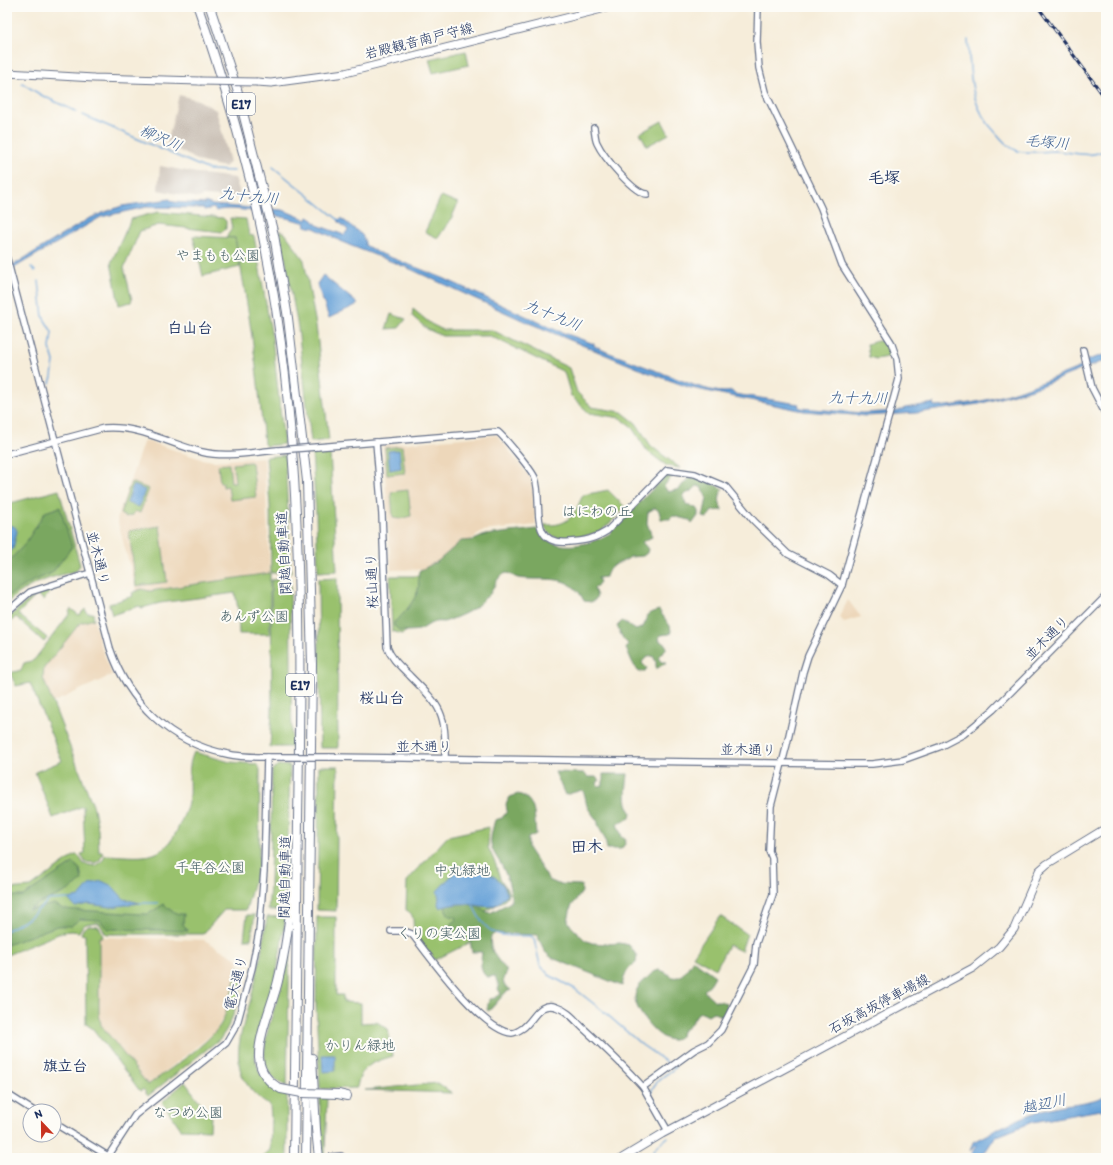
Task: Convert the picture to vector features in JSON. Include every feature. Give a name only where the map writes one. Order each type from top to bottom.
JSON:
[{"type":"highway","name":"関越自動車道","points":[[198,7],[226,92],[258,215],[273,290],[280,341],[293,474],[300,621],[294,1158]]},
{"type":"highway","name":"関越自動車道","points":[[210,7],[237,89],[270,216],[288,318],[306,481],[312,664],[306,1158]]},
{"type":"highway","points":[[298,818],[292,901],[284,955],[260,1048],[260,1061],[263,1072],[268,1080],[281,1089],[302,1093],[338,1094],[347,1096]]},
{"type":"highway","points":[[309,981],[316,1129],[319,1158]]},
{"type":"highway","points":[[332,1158],[341,1157]]},
{"type":"main road","name":"岩殿観音南戸守線","points":[[7,73],[94,78],[271,83],[345,73],[610,7]]},
{"type":"main road","name":"石坂高坂停車場線","points":[[622,1158],[668,1131],[974,968],[999,947],[1014,929],[1039,871],[1047,864],[1106,828]]},
{"type":"street","points":[[643,1087],[694,1050],[708,1043],[721,1030],[754,965],[756,943],[773,894],[769,820],[771,806],[808,656],[842,585],[898,386],[899,373],[897,358],[891,342],[842,265],[821,208],[762,82],[758,68],[758,7]]},
{"type":"street","points":[[594,128],[598,145],[610,162],[639,192],[647,194]]},
{"type":"street","name":"並木通り","points":[[7,260],[115,664],[128,689],[144,708],[171,731],[196,745],[227,754],[267,757],[782,762],[846,764],[888,762],[923,753],[953,740],[989,714],[1106,596]]},
{"type":"street","points":[[1083,351],[1096,398],[1106,416]]},
{"type":"street","points":[[7,454],[114,428],[144,433],[203,453],[226,455],[498,432],[534,477],[540,527],[546,536],[556,542],[580,541],[598,537],[607,531],[667,470],[695,474],[728,488],[754,521],[788,554],[829,574],[842,585]]},
{"type":"street","name":"桜山通り","points":[[376,442],[382,516],[387,647],[389,653],[399,666],[437,704],[444,726],[445,758]]},
{"type":"street","points":[[7,612],[30,592],[90,573]]},
{"type":"street","name":"電大通り","points":[[107,1157],[135,1115],[226,1043],[237,1024],[252,968],[260,924],[264,871],[267,757]]},
{"type":"street","points":[[390,931],[404,931],[412,934],[478,1014],[506,1032],[513,1033],[524,1027],[537,1011],[548,1006],[556,1007],[565,1012],[643,1087],[668,1131]]},
{"type":"street","points":[[7,1094],[22,1103]]},
{"type":"street","points":[[62,1128],[107,1157]]},
{"type":"shaded area","points":[[179,95],[198,100],[216,110],[230,162],[225,167],[201,162],[167,144]]},
{"type":"shaded area","points":[[160,166],[202,174],[235,178],[239,195],[235,198],[203,196],[198,198],[158,190]]},
{"type":"shaded area","points":[[497,435],[532,480],[536,525],[482,531],[435,569],[391,570],[383,445]]},
{"type":"shaded area","points":[[144,440],[201,459],[214,461],[264,457],[270,573],[137,592],[117,519]]},
{"type":"shaded area","points":[[848,600],[861,617],[844,622],[839,617]]},
{"type":"shaded area","points":[[94,619],[100,644],[112,675],[52,703],[43,678],[44,668],[80,623]]},
{"type":"shaded area","points":[[99,937],[204,940],[239,960],[226,1012],[215,1032],[148,1085],[101,1025],[99,1013]]},
{"type":"green space","points":[[466,51],[469,65],[433,73],[429,59]]},
{"type":"green space","points":[[662,121],[669,134],[647,146],[640,133]]},
{"type":"green space","points":[[441,196],[458,203],[452,217],[438,238],[425,232]]},
{"type":"green space","points":[[158,212],[223,218],[226,221],[226,229],[222,232],[159,225],[140,231],[124,268],[132,300],[131,302],[119,305],[111,263],[131,219]]},
{"type":"green space","points":[[230,218],[246,219],[249,235],[254,236],[272,337],[284,444],[266,446],[264,444],[259,392],[245,289],[235,238],[226,237],[232,229]]},
{"type":"green space","points":[[280,230],[285,233],[304,260],[316,325],[329,440],[311,442],[298,328]]},
{"type":"green space","name":"やまもも公園","points":[[193,236],[235,238],[240,267],[203,276]]},
{"type":"green space","points":[[413,309],[431,324],[443,330],[492,330],[569,368],[577,392],[592,407],[622,412],[636,423],[651,446],[680,468],[667,466],[647,451],[631,426],[620,418],[589,413],[571,396],[564,372],[490,336],[442,336],[427,329],[412,316]]},
{"type":"green space","points":[[391,314],[406,319],[399,328],[386,329]]},
{"type":"green space","points":[[877,341],[887,341],[893,356],[876,359],[869,357],[867,344]]},
{"type":"green space","points":[[402,446],[405,473],[387,475],[385,448]]},
{"type":"green space","points":[[330,451],[337,571],[318,572],[312,453]]},
{"type":"green space","points":[[285,455],[291,573],[271,573],[270,505],[266,457]]},
{"type":"green space","points":[[252,463],[256,497],[230,500],[228,486],[223,487],[223,483],[220,483],[218,465],[229,464],[231,482],[235,482],[233,464]]},
{"type":"green space","points":[[669,472],[675,473],[664,486],[668,492],[679,489],[690,476],[723,489],[720,494],[720,505],[722,510],[712,511],[707,518],[703,517],[707,498],[701,487],[697,486],[692,491],[683,495],[686,504],[698,509],[698,516],[692,524],[689,520],[673,516],[670,519],[661,519],[659,511],[655,508],[648,512],[647,523],[652,537],[642,542],[648,549],[647,553],[643,556],[630,557],[627,560],[613,566],[606,577],[598,578],[600,582],[594,589],[597,596],[595,600],[591,602],[584,601],[571,585],[564,582],[546,579],[518,578],[506,573],[499,578],[490,594],[478,605],[446,622],[433,623],[419,630],[412,631],[400,631],[394,626],[394,622],[405,612],[419,588],[419,571],[438,561],[461,541],[474,540],[485,535],[537,529],[543,537],[560,545],[591,542],[609,534]]},
{"type":"green space","points":[[131,482],[149,489],[140,513],[135,511],[133,515],[126,517],[120,514]]},
{"type":"green space","points":[[59,490],[80,565],[76,571],[56,576],[31,586],[7,603],[7,504]]},
{"type":"green space","points":[[408,490],[411,516],[400,519],[393,518],[391,492]]},
{"type":"green space","name":"はにわの丘","points":[[608,490],[625,507],[603,529],[585,536],[569,538],[556,537],[548,532],[544,525],[560,524],[570,518],[583,495]]},
{"type":"green space","points":[[60,507],[72,547],[52,573],[31,582],[7,597],[7,563],[25,544],[45,512]]},
{"type":"green space","points":[[160,526],[167,582],[136,586],[129,531]]},
{"type":"green space","name":"あんず公園","points":[[270,573],[270,634],[239,634],[238,609],[235,593],[160,603],[142,608],[139,606],[112,615],[109,604],[133,596],[132,593],[141,589],[150,591]]},
{"type":"green space","points":[[390,576],[429,576],[435,614],[402,634],[392,631]]},
{"type":"green space","points":[[337,578],[338,748],[320,748],[318,579]]},
{"type":"green space","points":[[290,579],[292,747],[270,747],[272,711],[271,580]]},
{"type":"green space","points":[[51,590],[44,600],[37,595],[44,592]]},
{"type":"green space","points":[[36,596],[18,614],[47,638],[44,642],[16,617],[7,625],[7,619],[22,605]]},
{"type":"green space","points":[[71,609],[79,615],[85,609],[87,613],[93,613],[94,619],[80,623],[44,668],[43,678],[94,808],[98,829],[99,852],[103,852],[100,860],[95,863],[85,862],[81,854],[85,853],[83,806],[53,818],[35,772],[62,761],[30,683],[16,686],[10,673],[21,670],[24,663],[34,660],[70,613],[69,611]]},
{"type":"green space","points":[[659,610],[670,626],[671,631],[670,634],[660,635],[659,640],[666,645],[666,649],[658,657],[661,662],[667,662],[656,669],[656,662],[653,656],[648,657],[642,663],[647,668],[645,671],[639,672],[626,649],[628,644],[623,639],[617,626],[622,621],[636,630],[643,627],[647,619],[646,616]]},
{"type":"green space","name":"千年谷公園","points":[[194,752],[230,762],[256,764],[260,769],[259,863],[246,910],[224,910],[203,934],[106,934],[99,923],[90,923],[85,925],[79,932],[63,932],[7,955],[7,889],[31,887],[75,855],[78,855],[84,864],[96,866],[103,860],[105,855],[150,855],[166,847],[173,838],[188,804],[190,763]]},
{"type":"green space","points":[[278,765],[290,766],[286,910],[268,910],[270,886],[272,770]]},
{"type":"green space","points":[[319,766],[338,766],[336,911],[317,910]]},
{"type":"green space","points":[[555,772],[584,773],[588,777],[596,777],[599,780],[597,784],[599,786],[603,785],[603,774],[628,774],[626,799],[631,812],[630,818],[617,824],[622,837],[626,840],[621,849],[607,849],[605,838],[598,826],[598,822],[587,806],[582,790],[565,795]]},
{"type":"green space","points":[[518,794],[524,796],[532,805],[536,834],[528,838],[528,848],[549,880],[558,884],[581,885],[582,892],[571,907],[568,921],[571,926],[585,940],[592,943],[620,943],[629,945],[637,956],[636,963],[630,967],[626,973],[622,986],[552,958],[545,952],[537,935],[496,933],[491,936],[490,941],[492,950],[506,969],[506,975],[503,978],[504,985],[511,990],[506,992],[489,1011],[487,1010],[489,999],[495,998],[501,994],[498,989],[499,987],[495,976],[487,977],[484,975],[481,966],[482,952],[472,952],[470,941],[462,932],[454,933],[451,930],[451,925],[456,919],[455,917],[449,916],[445,908],[448,904],[465,902],[490,913],[511,902],[511,892],[508,881],[502,865],[492,849],[491,838],[495,820],[502,818],[507,811],[506,804],[510,797]]},
{"type":"green space","name":"中丸緑地","points":[[489,827],[488,847],[500,878],[509,893],[504,901],[482,913],[481,937],[435,960],[415,934],[413,917],[406,910],[407,881],[448,836]]},
{"type":"green space","points":[[73,863],[80,869],[82,880],[76,886],[63,894],[42,902],[28,910],[55,904],[63,909],[148,914],[164,904],[173,912],[184,914],[183,924],[188,931],[107,929],[100,920],[80,919],[71,926],[57,926],[7,945],[7,896],[23,896]]},
{"type":"green space","points":[[247,915],[255,915],[251,939],[244,939]]},
{"type":"green space","points":[[286,916],[275,983],[258,1038],[255,1057],[259,1072],[271,1087],[287,1095],[287,1158],[261,1158],[270,1150],[270,1106],[254,1093],[246,1082],[240,1070],[238,1054],[242,1028],[257,975],[267,917]]},
{"type":"green space","points":[[720,916],[747,934],[741,951],[728,945],[716,969],[693,956]]},
{"type":"green space","name":"かりん緑地","points":[[317,917],[336,917],[336,995],[343,995],[343,1002],[361,1003],[361,1023],[377,1022],[388,1029],[393,1056],[380,1060],[365,1069],[361,1074],[357,1088],[320,1089],[316,1006]]},
{"type":"green space","points":[[89,925],[98,926],[103,937],[99,937],[99,1013],[101,1025],[148,1085],[188,1056],[217,1030],[222,1022],[232,994],[238,966],[244,969],[245,973],[236,1007],[230,1023],[221,1038],[148,1096],[143,1089],[140,1091],[93,1029],[86,1024],[85,935],[81,934],[83,929]]},
{"type":"green space","points":[[290,935],[287,1086],[274,1079],[267,1068],[265,1055],[269,1025],[283,977]]},
{"type":"green space","points":[[693,960],[715,976],[704,991],[715,1001],[721,1001],[726,1004],[728,1011],[724,1017],[713,1012],[708,1015],[702,1012],[698,1013],[688,1027],[682,1031],[681,1036],[674,1040],[668,1039],[655,1031],[644,1018],[636,1004],[636,993],[641,984],[655,972],[659,970],[671,976],[678,977],[684,973]]},
{"type":"green space","name":"なつめ公園","points":[[185,1082],[211,1117],[210,1130],[181,1129],[162,1102]]},
{"type":"green space","points":[[438,1083],[452,1093],[365,1090]]},
{"type":"green space","points":[[320,1097],[327,1097],[325,1155],[323,1155],[320,1126]]},
{"type":"water","points":[[170,199],[173,202],[205,204],[205,202],[213,205],[283,210],[307,220],[308,217],[317,225],[344,235],[348,230],[338,221],[341,218],[362,235],[365,245],[377,252],[443,278],[556,330],[594,344],[594,346],[607,352],[696,386],[714,391],[732,391],[734,394],[799,404],[798,406],[801,408],[863,413],[899,411],[905,408],[935,403],[933,405],[937,407],[973,403],[1005,395],[1038,384],[1081,367],[1088,360],[1106,354],[1106,360],[1035,388],[979,404],[916,413],[866,416],[804,411],[691,388],[647,372],[522,320],[408,268],[349,245],[314,228],[305,226],[306,223],[247,210],[224,209],[216,211],[214,208],[204,210],[204,208],[146,207],[101,217],[7,272],[7,269],[88,219],[122,206]]},
{"type":"water","points":[[323,275],[358,304],[329,318],[317,284]]},
{"type":"water","points":[[399,450],[401,468],[390,470],[388,451]]},
{"type":"water","points":[[133,485],[145,490],[139,507],[127,503]]},
{"type":"water","points":[[7,524],[15,527],[17,531],[13,549],[7,554]]},
{"type":"water","points":[[461,866],[482,871],[495,877],[504,887],[507,894],[494,906],[461,904],[440,908],[438,904],[439,898],[437,891]]},
{"type":"water","points":[[102,881],[112,886],[124,899],[140,903],[111,907],[88,904],[75,907],[68,899],[79,897],[90,884]]},
{"type":"water","points":[[322,1055],[335,1055],[335,1071],[323,1072]]},
{"type":"water","points":[[1106,1095],[1106,1109],[1033,1122],[995,1137],[981,1158],[973,1158],[972,1154],[978,1143],[970,1151],[973,1142],[1004,1126],[1047,1109],[1089,1101]]},
{"type":"waterway","name":"毛塚川","points":[[968,40],[971,79],[976,102],[988,123],[1009,146],[1018,151],[1055,151],[1087,155],[1106,150]]},
{"type":"waterway","name":"柳沢川","points":[[22,83],[41,95],[77,112]]},
{"type":"waterway","name":"柳沢川","points":[[83,115],[209,170],[234,171]]},
{"type":"waterway","name":"柳沢川","points":[[273,167],[340,221]]},
{"type":"waterway","points":[[31,267],[35,271]]},
{"type":"waterway","points":[[39,281],[43,317],[52,332],[50,348],[54,361],[50,383]]},
{"type":"waterway","points":[[7,930],[29,918],[49,900],[68,899]]},
{"type":"waterway","points":[[140,903],[158,903]]},
{"type":"waterway","points":[[473,905],[483,924],[495,933],[510,936],[531,936],[534,939],[540,965],[549,975],[575,989],[642,1045],[675,1068],[657,1082],[651,1094],[669,1126]]},
{"type":"waterway","points":[[652,1158],[655,1148],[668,1137]]},
{"type":"railway","points":[[1038,7],[1106,99]]},
{"type":"district","name":"毛塚","points":[[884,177]]},
{"type":"district","name":"白山台","points":[[190,328]]},
{"type":"district","name":"桜山台","points":[[382,698]]},
{"type":"district","name":"田木","points":[[587,846]]},
{"type":"district","name":"旗立台","points":[[65,1066]]},
{"type":"water label","name":"九十九川","points":[[249,196]]},
{"type":"water label","name":"九十九川","points":[[553,315]]},
{"type":"water label","name":"九十九川","points":[[858,398]]},
{"type":"water label","name":"越辺川","points":[[1044,1104]]},
{"type":"park label","name":"くりの実公園","points":[[439,933]]}]
